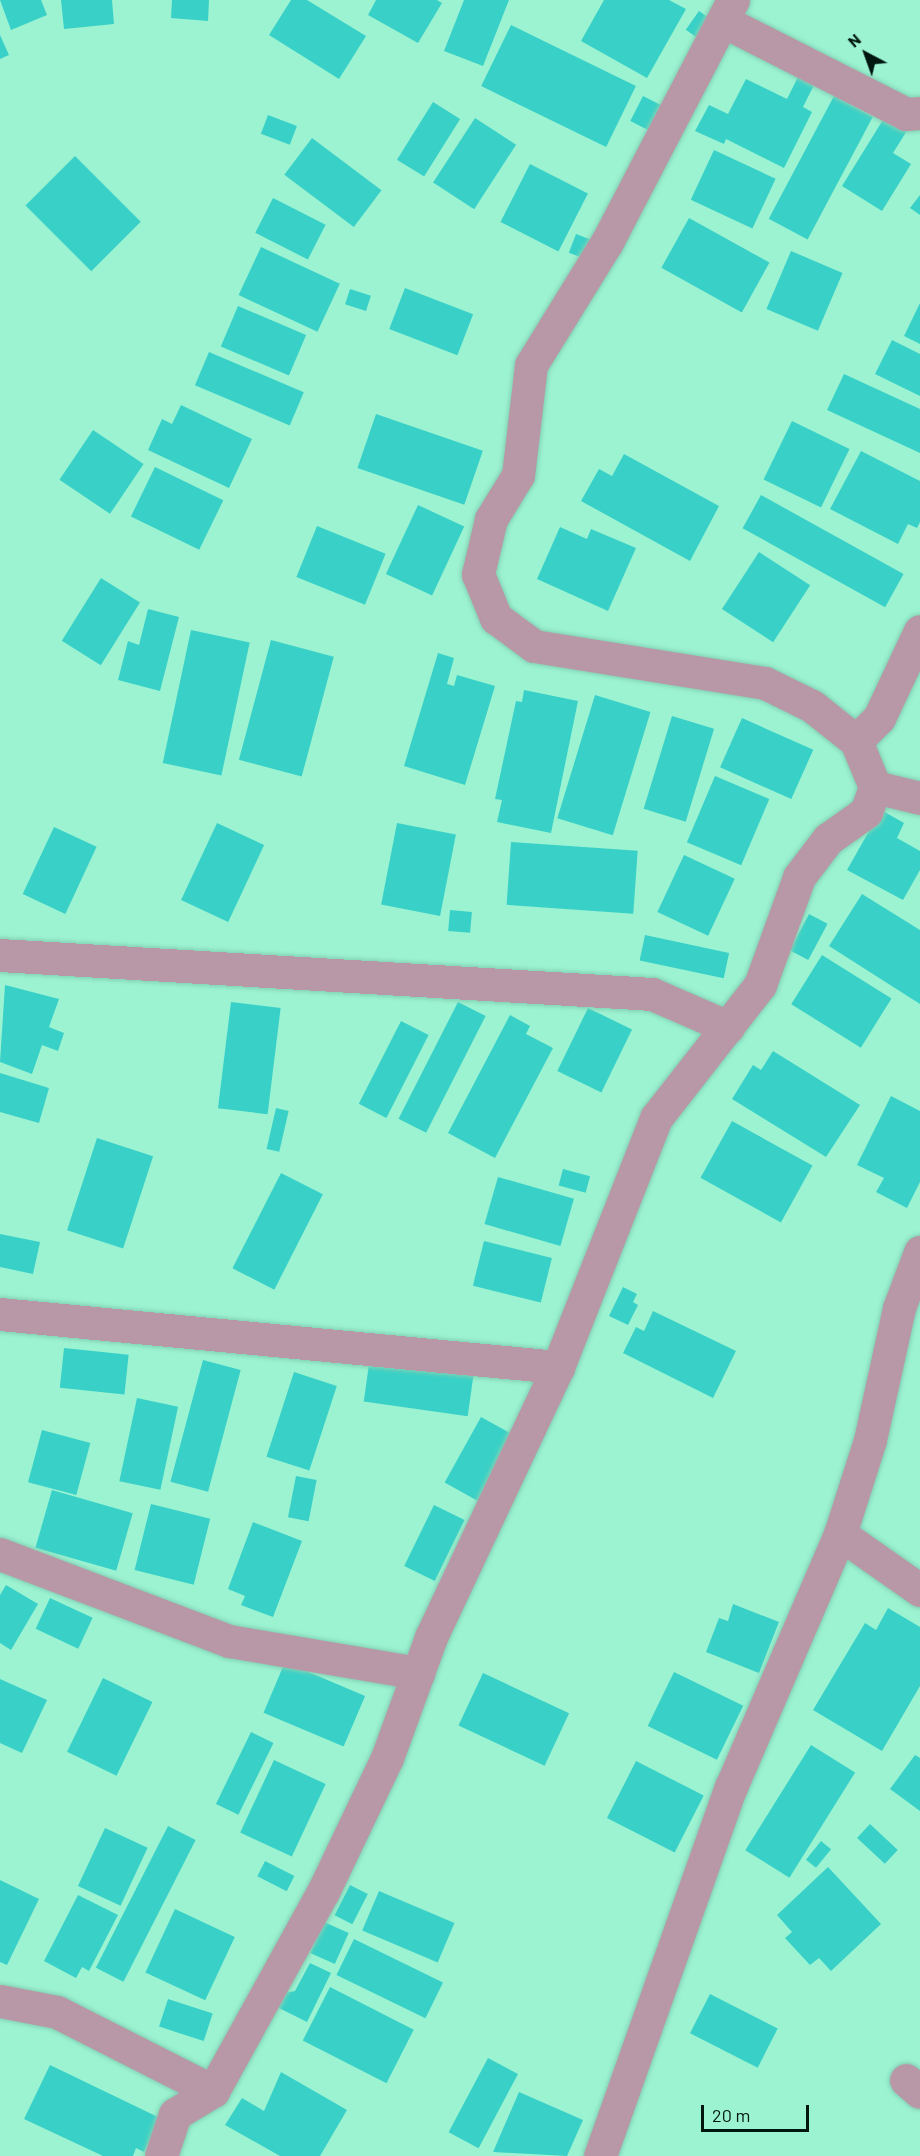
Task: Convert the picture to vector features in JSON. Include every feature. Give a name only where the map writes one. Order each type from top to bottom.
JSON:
[{"type":"street","points":[[161,2156],[176,2114],[213,2091],[324,1892],[387,1758],[418,1673],[558,1367],[656,1118],[760,985],[800,877],[828,839],[866,812],[875,787],[856,741],[812,706],[765,683],[534,646],[496,618],[478,574],[491,519],[518,475],[531,365],[607,242],[728,10],[906,114],[920,113]]},
{"type":"street","points":[[856,741],[879,718],[920,631]]},
{"type":"street","points":[[875,787],[920,798]]},
{"type":"street","points":[[0,955],[652,994],[728,1027]]},
{"type":"street","points":[[600,2156],[766,1696],[840,1534],[870,1440],[899,1308],[920,1252]]},
{"type":"street","points":[[0,1314],[558,1367]]},
{"type":"street","points":[[840,1534],[920,1590]]},
{"type":"street","points":[[0,1554],[229,1641],[418,1673]]},
{"type":"street","points":[[0,2001],[57,2012],[213,2091]]},
{"type":"building","points":[[0,0],[41,0],[47,15],[11,30]]},
{"type":"building","points":[[61,0],[112,0],[114,24],[64,29]]},
{"type":"building","points":[[172,0],[209,0],[208,21],[171,18]]},
{"type":"building","points":[[291,0],[307,0],[366,36],[339,79],[269,35]]},
{"type":"building","points":[[376,0],[437,0],[442,3],[418,43],[368,15]]},
{"type":"building","points":[[464,0],[509,0],[483,66],[444,51]]},
{"type":"building","points":[[604,0],[669,0],[686,9],[647,78],[581,41]]},
{"type":"building","points":[[699,11],[716,23],[703,42],[686,30]]},
{"type":"building","points":[[511,25],[636,86],[606,147],[481,86]]},
{"type":"building","points":[[0,35],[9,55],[0,59]]},
{"type":"building","points":[[799,75],[815,83],[803,107],[812,112],[784,168],[726,139],[724,144],[695,131],[709,105],[728,114],[746,79],[787,99]]},
{"type":"building","points":[[643,96],[661,105],[648,130],[630,121]]},
{"type":"building","points":[[834,96],[873,117],[808,239],[769,219]]},
{"type":"building","points":[[433,102],[460,119],[424,177],[397,160]]},
{"type":"building","points":[[268,115],[297,126],[290,145],[261,134]]},
{"type":"building","points":[[886,115],[908,129],[893,153],[911,164],[882,211],[842,186]]},
{"type":"building","points":[[475,118],[516,145],[474,209],[433,183]]},
{"type":"building","points":[[312,138],[381,190],[354,227],[284,175]]},
{"type":"building","points":[[714,150],[776,179],[752,229],[691,200]]},
{"type":"building","points":[[75,156],[141,222],[91,271],[26,205]]},
{"type":"building","points":[[530,164],[588,194],[558,251],[500,222]]},
{"type":"building","points":[[920,195],[920,215],[910,208]]},
{"type":"building","points":[[273,198],[326,225],[308,260],[255,233]]},
{"type":"building","points":[[689,218],[769,263],[742,312],[661,268]]},
{"type":"building","points":[[576,234],[594,241],[587,259],[569,253]]},
{"type":"building","points":[[261,247],[340,284],[317,332],[239,295]]},
{"type":"building","points":[[791,251],[843,273],[818,331],[766,309]]},
{"type":"building","points":[[405,288],[473,314],[457,355],[389,329]]},
{"type":"building","points":[[350,289],[371,296],[366,311],[345,304]]},
{"type":"building","points":[[920,303],[920,344],[904,336]]},
{"type":"building","points":[[238,306],[306,335],[289,375],[221,347]]},
{"type":"building","points":[[892,340],[920,354],[920,396],[875,374]]},
{"type":"building","points":[[209,352],[304,392],[290,425],[195,385]]},
{"type":"building","points":[[844,374],[920,409],[920,453],[827,410]]},
{"type":"building","points":[[181,405],[252,439],[229,488],[148,450],[162,419],[172,424]]},
{"type":"building","points":[[376,414],[483,451],[464,505],[357,468]]},
{"type":"building","points":[[792,421],[850,449],[821,507],[764,479]]},
{"type":"building","points":[[93,430],[144,464],[110,514],[59,480]]},
{"type":"building","points":[[861,451],[920,481],[920,522],[917,528],[908,524],[898,544],[830,509]]},
{"type":"building","points":[[624,454],[719,506],[690,561],[581,501],[599,469],[612,476]]},
{"type":"building","points":[[155,467],[223,500],[199,550],[131,516]]},
{"type":"building","points":[[761,495],[904,574],[885,607],[743,528]]},
{"type":"building","points":[[418,505],[464,527],[432,595],[386,574]]},
{"type":"building","points":[[317,526],[386,554],[365,605],[296,577]]},
{"type":"building","points":[[560,527],[587,539],[591,529],[636,548],[608,611],[537,579]]},
{"type":"building","points":[[759,552],[810,585],[773,642],[722,609]]},
{"type":"building","points":[[101,578],[140,602],[101,665],[62,641]]},
{"type":"building","points":[[148,609],[179,617],[160,691],[118,680],[128,641],[139,645]]},
{"type":"building","points":[[191,630],[250,642],[221,776],[163,763]]},
{"type":"building","points":[[271,640],[334,657],[302,777],[239,760]]},
{"type":"building","points":[[438,653],[454,658],[447,684],[454,686],[457,675],[495,686],[465,785],[404,766]]},
{"type":"building","points":[[524,690],[578,701],[551,833],[497,822],[502,800],[495,799],[516,701],[522,702]]},
{"type":"building","points":[[595,695],[650,712],[613,835],[557,818]]},
{"type":"building","points":[[672,716],[714,729],[686,822],[644,809]]},
{"type":"building","points":[[742,718],[813,750],[791,799],[720,767]]},
{"type":"building","points":[[715,776],[769,799],[741,865],[687,842]]},
{"type":"building","points":[[881,810],[904,823],[897,838],[920,851],[920,870],[903,900],[847,870]]},
{"type":"building","points":[[217,823],[264,845],[228,922],[181,900]]},
{"type":"building","points":[[397,823],[456,834],[440,916],[381,904]]},
{"type":"building","points":[[54,827],[97,847],[65,914],[23,894]]},
{"type":"building","points":[[511,842],[638,851],[633,914],[507,905]]},
{"type":"building","points":[[684,855],[735,879],[708,936],[657,912]]},
{"type":"building","points":[[862,894],[920,930],[920,1004],[829,946]]},
{"type":"building","points":[[450,910],[472,912],[470,933],[448,931]]},
{"type":"building","points":[[809,914],[828,924],[808,960],[790,950]]},
{"type":"building","points":[[645,935],[729,953],[724,978],[640,960]]},
{"type":"building","points":[[822,955],[892,998],[861,1048],[791,1004]]},
{"type":"building","points":[[5,985],[59,999],[49,1027],[64,1033],[58,1051],[42,1045],[32,1074],[0,1062]]},
{"type":"building","points":[[231,1002],[281,1008],[268,1114],[218,1108]]},
{"type":"building","points":[[458,1002],[486,1016],[426,1133],[399,1119]]},
{"type":"building","points":[[588,1008],[632,1029],[601,1092],[557,1071]]},
{"type":"building","points":[[510,1015],[530,1026],[526,1034],[553,1048],[495,1158],[448,1133]]},
{"type":"building","points":[[401,1021],[429,1035],[386,1118],[359,1104]]},
{"type":"building","points":[[773,1051],[860,1105],[826,1157],[732,1099],[753,1065],[761,1070]]},
{"type":"building","points":[[0,1073],[49,1088],[39,1123],[0,1112]]},
{"type":"building","points":[[891,1096],[920,1111],[920,1182],[907,1208],[876,1192],[884,1178],[857,1165]]},
{"type":"building","points":[[276,1108],[289,1111],[279,1152],[267,1149]]},
{"type":"building","points":[[732,1121],[812,1166],[781,1222],[700,1178]]},
{"type":"building","points":[[97,1138],[153,1156],[123,1248],[67,1230]]},
{"type":"building","points":[[563,1169],[590,1176],[586,1193],[559,1185]]},
{"type":"building","points":[[281,1173],[323,1194],[274,1290],[232,1268]]},
{"type":"building","points":[[498,1177],[574,1199],[560,1246],[484,1224]]},
{"type":"building","points":[[0,1234],[40,1242],[33,1274],[0,1267]]},
{"type":"building","points":[[484,1241],[552,1258],[541,1303],[473,1286]]},
{"type":"building","points":[[623,1287],[637,1294],[633,1302],[638,1305],[628,1325],[609,1316]]},
{"type":"building","points":[[653,1311],[736,1351],[713,1398],[623,1353],[636,1327],[644,1331]]},
{"type":"building","points":[[64,1348],[129,1355],[124,1395],[60,1388]]},
{"type":"building","points":[[370,1357],[474,1372],[468,1416],[364,1402]]},
{"type":"building","points":[[203,1360],[241,1370],[208,1492],[170,1482]]},
{"type":"building","points":[[294,1372],[337,1386],[309,1471],[266,1457]]},
{"type":"building","points":[[137,1398],[178,1407],[160,1490],[119,1481]]},
{"type":"building","points":[[481,1417],[514,1435],[478,1501],[445,1483]]},
{"type":"building","points":[[42,1430],[90,1443],[76,1495],[28,1482]]},
{"type":"building","points":[[296,1476],[317,1480],[309,1521],[288,1517]]},
{"type":"building","points":[[52,1490],[133,1513],[116,1571],[35,1548]]},
{"type":"building","points":[[151,1504],[210,1519],[194,1585],[135,1570]]},
{"type":"building","points":[[434,1505],[465,1520],[435,1581],[404,1566]]},
{"type":"building","points":[[253,1522],[302,1541],[273,1617],[241,1605],[245,1596],[228,1589]]},
{"type":"building","points":[[6,1585],[38,1604],[11,1650],[0,1643],[0,1595]]},
{"type":"building","points":[[50,1598],[93,1618],[78,1649],[36,1629]]},
{"type":"building","points":[[733,1604],[779,1622],[759,1673],[706,1652],[719,1618],[728,1621]]},
{"type":"building","points":[[888,1608],[920,1627],[920,1686],[882,1751],[813,1710],[865,1623],[876,1630]]},
{"type":"building","points":[[285,1662],[365,1696],[344,1747],[264,1713]]},
{"type":"building","points":[[674,1672],[743,1706],[717,1760],[648,1726]]},
{"type":"building","points":[[483,1673],[569,1713],[545,1766],[458,1726]]},
{"type":"building","points":[[103,1678],[152,1702],[116,1776],[67,1752]]},
{"type":"building","points":[[0,1679],[47,1700],[22,1753],[0,1743]]},
{"type":"building","points":[[251,1732],[273,1743],[238,1815],[216,1804]]},
{"type":"building","points":[[811,1745],[855,1773],[789,1878],[745,1850]]},
{"type":"building","points":[[915,1755],[920,1758],[920,1811],[890,1789]]},
{"type":"building","points":[[274,1760],[326,1784],[292,1857],[240,1833]]},
{"type":"building","points":[[636,1761],[704,1796],[675,1853],[607,1818]]},
{"type":"building","points":[[870,1824],[898,1850],[885,1864],[857,1838]]},
{"type":"building","points":[[168,1826],[196,1840],[123,1982],[96,1968]]},
{"type":"building","points":[[105,1828],[148,1848],[121,1906],[78,1886]]},
{"type":"building","points":[[821,1841],[831,1849],[816,1868],[806,1860]]},
{"type":"building","points":[[265,1861],[294,1876],[287,1891],[257,1876]]},
{"type":"building","points":[[828,1867],[881,1924],[831,1971],[819,1958],[810,1965],[785,1938],[792,1932],[777,1915]]},
{"type":"building","points":[[0,1880],[39,1899],[7,1965],[0,1962]]},
{"type":"building","points":[[350,1885],[368,1894],[352,1924],[335,1915]]},
{"type":"building","points":[[379,1891],[454,1923],[438,1963],[362,1931]]},
{"type":"building","points":[[78,1895],[118,1915],[89,1971],[82,1967],[76,1978],[44,1961]]},
{"type":"building","points":[[175,1909],[235,1937],[205,2000],[145,1972]]},
{"type":"building","points":[[324,1922],[349,1933],[335,1964],[310,1953]]},
{"type":"building","points":[[354,1939],[443,1982],[425,2018],[336,1975]]},
{"type":"building","points":[[310,1963],[331,1973],[307,2022],[277,2007],[285,1993],[295,1991]]},
{"type":"building","points":[[330,1987],[414,2030],[387,2083],[303,2040]]},
{"type":"building","points":[[710,1994],[778,2029],[758,2068],[690,2033]]},
{"type":"building","points":[[168,1999],[213,2014],[204,2041],[159,2027]]},
{"type":"building","points":[[488,2058],[518,2074],[479,2148],[449,2132]]},
{"type":"building","points":[[50,2065],[160,2118],[144,2152],[136,2148],[133,2156],[103,2156],[24,2119]]},
{"type":"building","points":[[281,2072],[347,2110],[320,2156],[280,2156],[225,2125],[242,2098],[264,2111]]},
{"type":"building","points":[[519,2092],[583,2120],[567,2156],[493,2152]]}]
